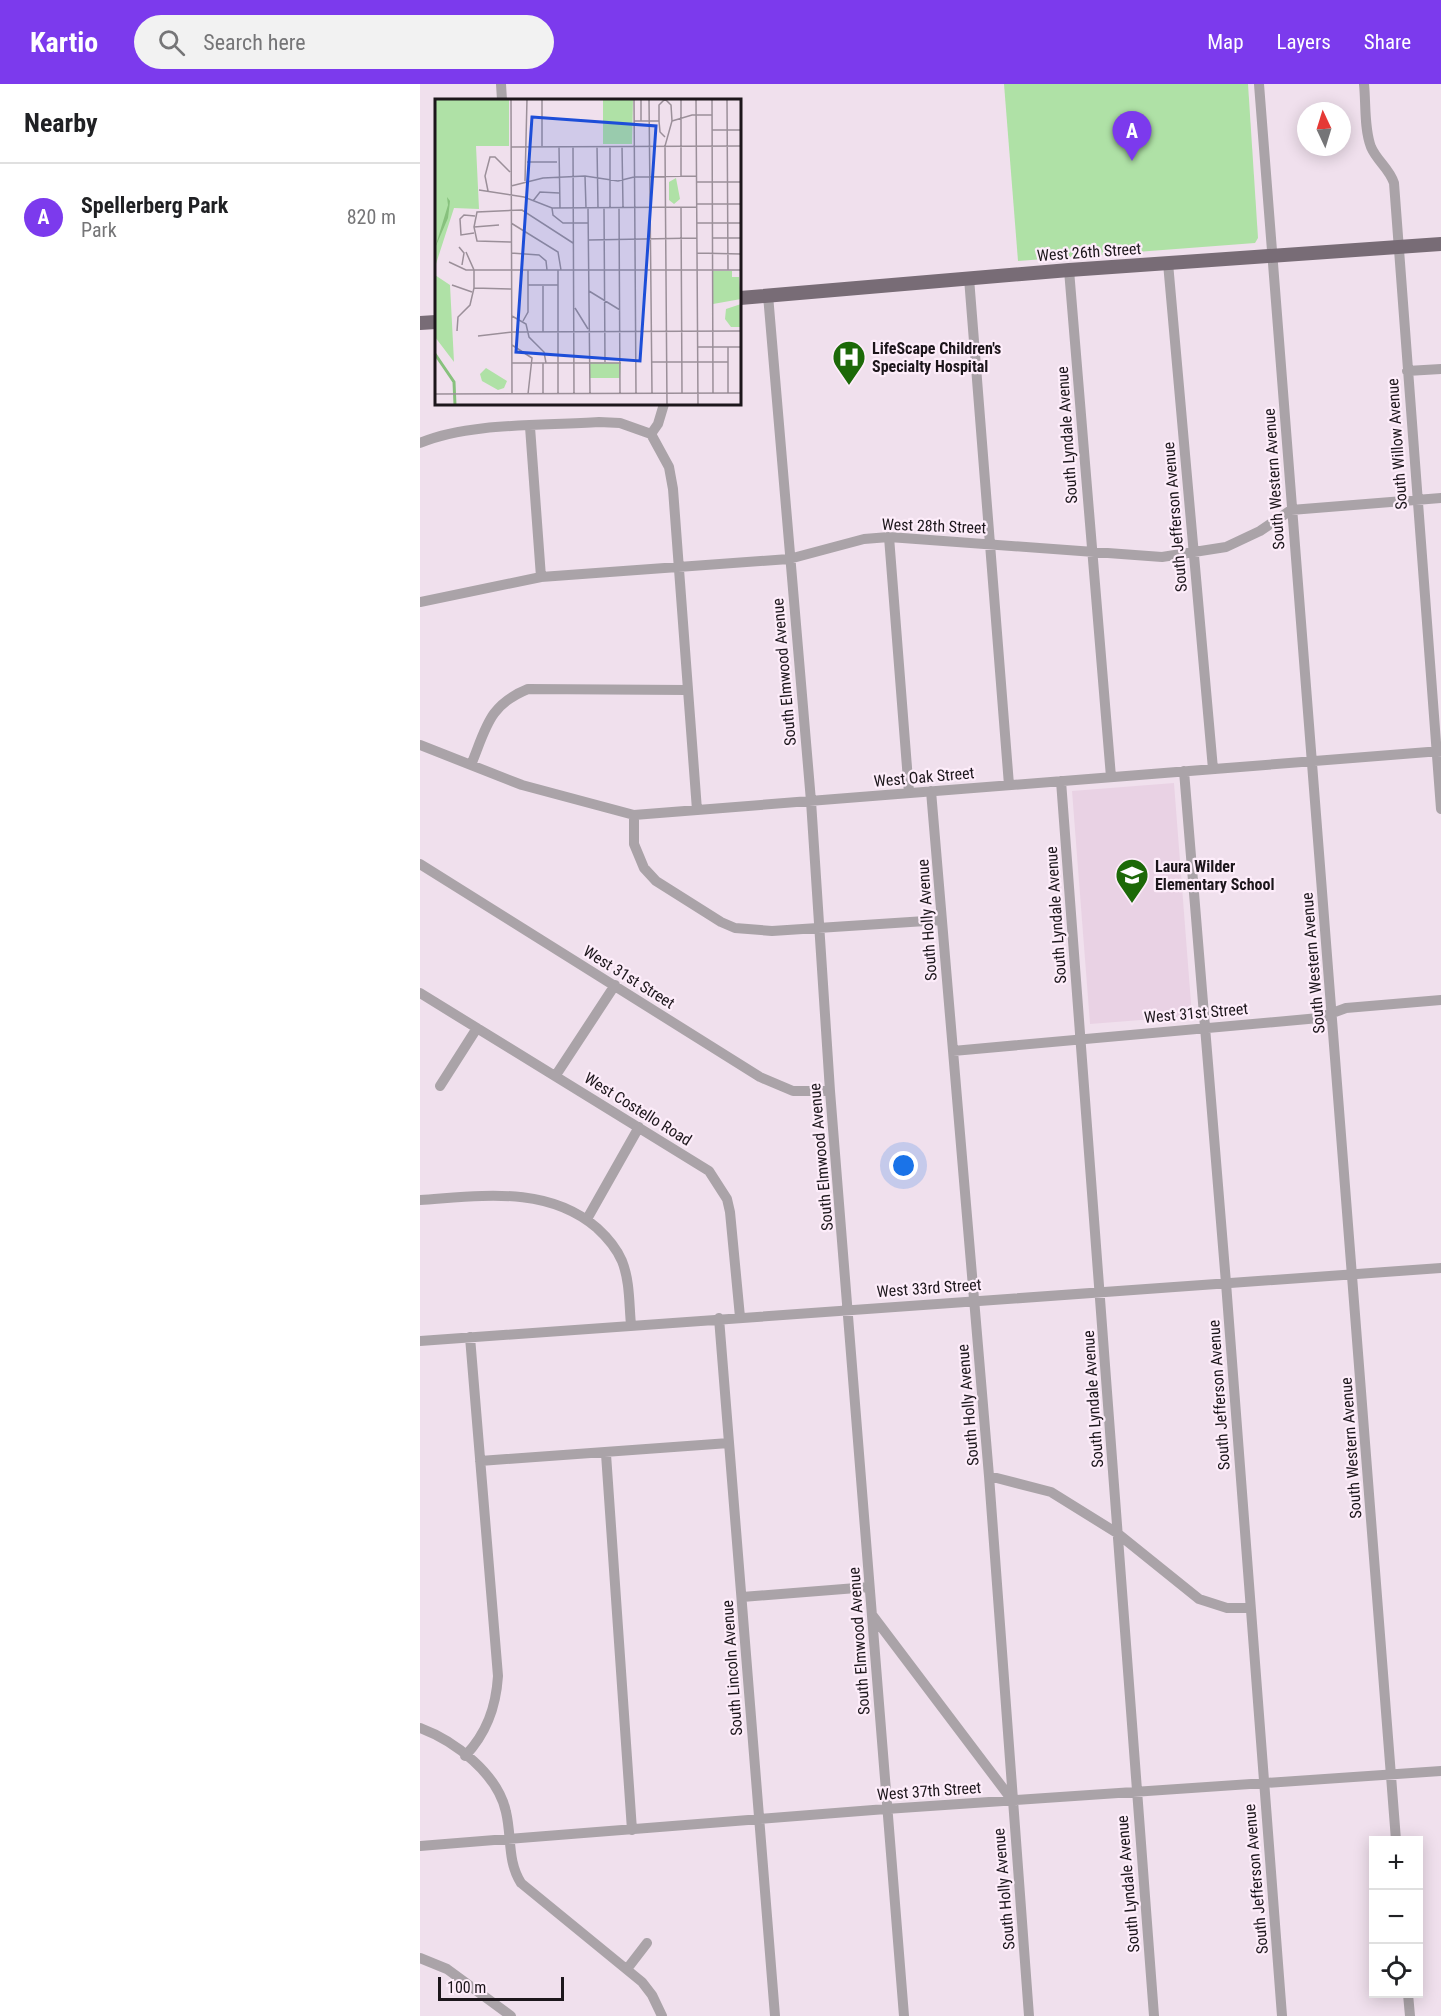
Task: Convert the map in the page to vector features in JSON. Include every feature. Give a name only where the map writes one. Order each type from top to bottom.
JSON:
[{"type":"main road","name":"West 26th Street","points":[[741,298],[1069,270],[1441,244]]},
{"type":"main road","points":[[420,323],[435,322]]},
{"type":"street","points":[[501,84],[502,99]]},
{"type":"street","name":"South Western Avenue","points":[[1259,84],[1396,1836]]},
{"type":"street","name":"South Willow Avenue","points":[[1364,84],[1372,150],[1390,171],[1394,183],[1416,500],[1439,751],[1441,809]]},
{"type":"street","name":"South Jefferson Avenue","points":[[1168,263],[1213,769]]},
{"type":"street","name":"South Lyndale Avenue","points":[[1069,270],[1111,777]]},
{"type":"street","points":[[969,278],[988,543],[1009,785]]},
{"type":"street","name":"South Elmwood Avenue","points":[[768,296],[811,801],[830,1091],[904,2016]]},
{"type":"street","points":[[1407,371],[1441,369]]},
{"type":"street","points":[[651,434],[664,405]]},
{"type":"street","points":[[420,443],[439,435],[464,431],[530,426],[610,423],[638,428],[651,434],[669,467],[674,489],[677,568],[697,810]]},
{"type":"street","points":[[530,426],[541,577]]},
{"type":"street","name":"West 28th Street","points":[[420,602],[541,577],[789,559],[864,539],[889,537],[1162,557],[1226,547],[1242,540],[1291,510],[1441,498]]},
{"type":"street","points":[[889,537],[909,793]]},
{"type":"street","points":[[471,765],[494,712],[507,698],[528,689],[687,690]]},
{"type":"street","name":"West Oak Street","points":[[420,745],[522,785],[634,815],[1439,751]]},
{"type":"street","name":"South Jefferson Avenue","points":[[1184,771],[1282,2016]]},
{"type":"street","name":"South Lyndale Avenue","points":[[1061,781],[1154,2016]]},
{"type":"street","name":"South Holly Avenue","points":[[932,791],[989,1476],[1029,2016]]},
{"type":"street","points":[[634,815],[634,844],[644,868],[656,881],[721,922],[750,931],[941,920]]},
{"type":"street","name":"West 31st Street","points":[[420,864],[777,1086],[793,1090],[830,1091]]},
{"type":"street","points":[[556,1075],[615,985]]},
{"type":"street","name":"West Costello Road","points":[[420,993],[709,1171],[727,1199],[740,1317]]},
{"type":"street","name":"West 31st Street","points":[[953,1051],[1319,1018],[1346,1008],[1441,1000]]},
{"type":"street","points":[[440,1086],[477,1028]]},
{"type":"street","points":[[586,1219],[639,1127]]},
{"type":"street","points":[[420,1200],[503,1194],[537,1198],[586,1219],[609,1239],[623,1262],[627,1279],[631,1325]]},
{"type":"street","name":"West 33rd Street","points":[[420,1341],[1441,1268]]},
{"type":"street","name":"South Lincoln Avenue","points":[[719,1318],[775,2016]]},
{"type":"street","points":[[465,1756],[475,1746],[489,1722],[497,1692],[498,1676],[470,1337]]},
{"type":"street","points":[[480,1461],[606,1454],[729,1443]]},
{"type":"street","points":[[606,1454],[632,1830]]},
{"type":"street","points":[[989,1476],[1051,1492],[1117,1533],[1199,1599],[1227,1608],[1250,1608]]},
{"type":"street","points":[[742,1597],[870,1587]]},
{"type":"street","points":[[873,1615],[1012,1800]]},
{"type":"street","points":[[420,1728],[445,1740],[482,1770],[497,1789],[507,1813],[512,1864],[517,1876],[529,1892],[627,1969],[652,1995],[662,2016]]},
{"type":"street","name":"West 37th Street","points":[[420,1846],[758,1821],[886,1809],[1441,1771]]},
{"type":"street","points":[[627,1969],[647,1943]]},
{"type":"street","points":[[420,1958],[447,1969],[511,2016]]},
{"type":"street","points":[[1408,1998],[1410,2016]]},
{"type":"shaded area","name":"Laura Wilder Elementary School","points":[[1174,783],[1192,1016],[1090,1024],[1072,791]]},
{"type":"green space","points":[[1004,84],[1248,84],[1258,238],[1255,243],[1018,261]]},
{"type":"place","name":"Spellerberg Park","points":[[1132,161]]},
{"type":"place","name":"LifeScape Children's Specialty Hospital","points":[[849,386]]},
{"type":"place","name":"Laura Wilder Elementary School","points":[[1132,904]]}]
